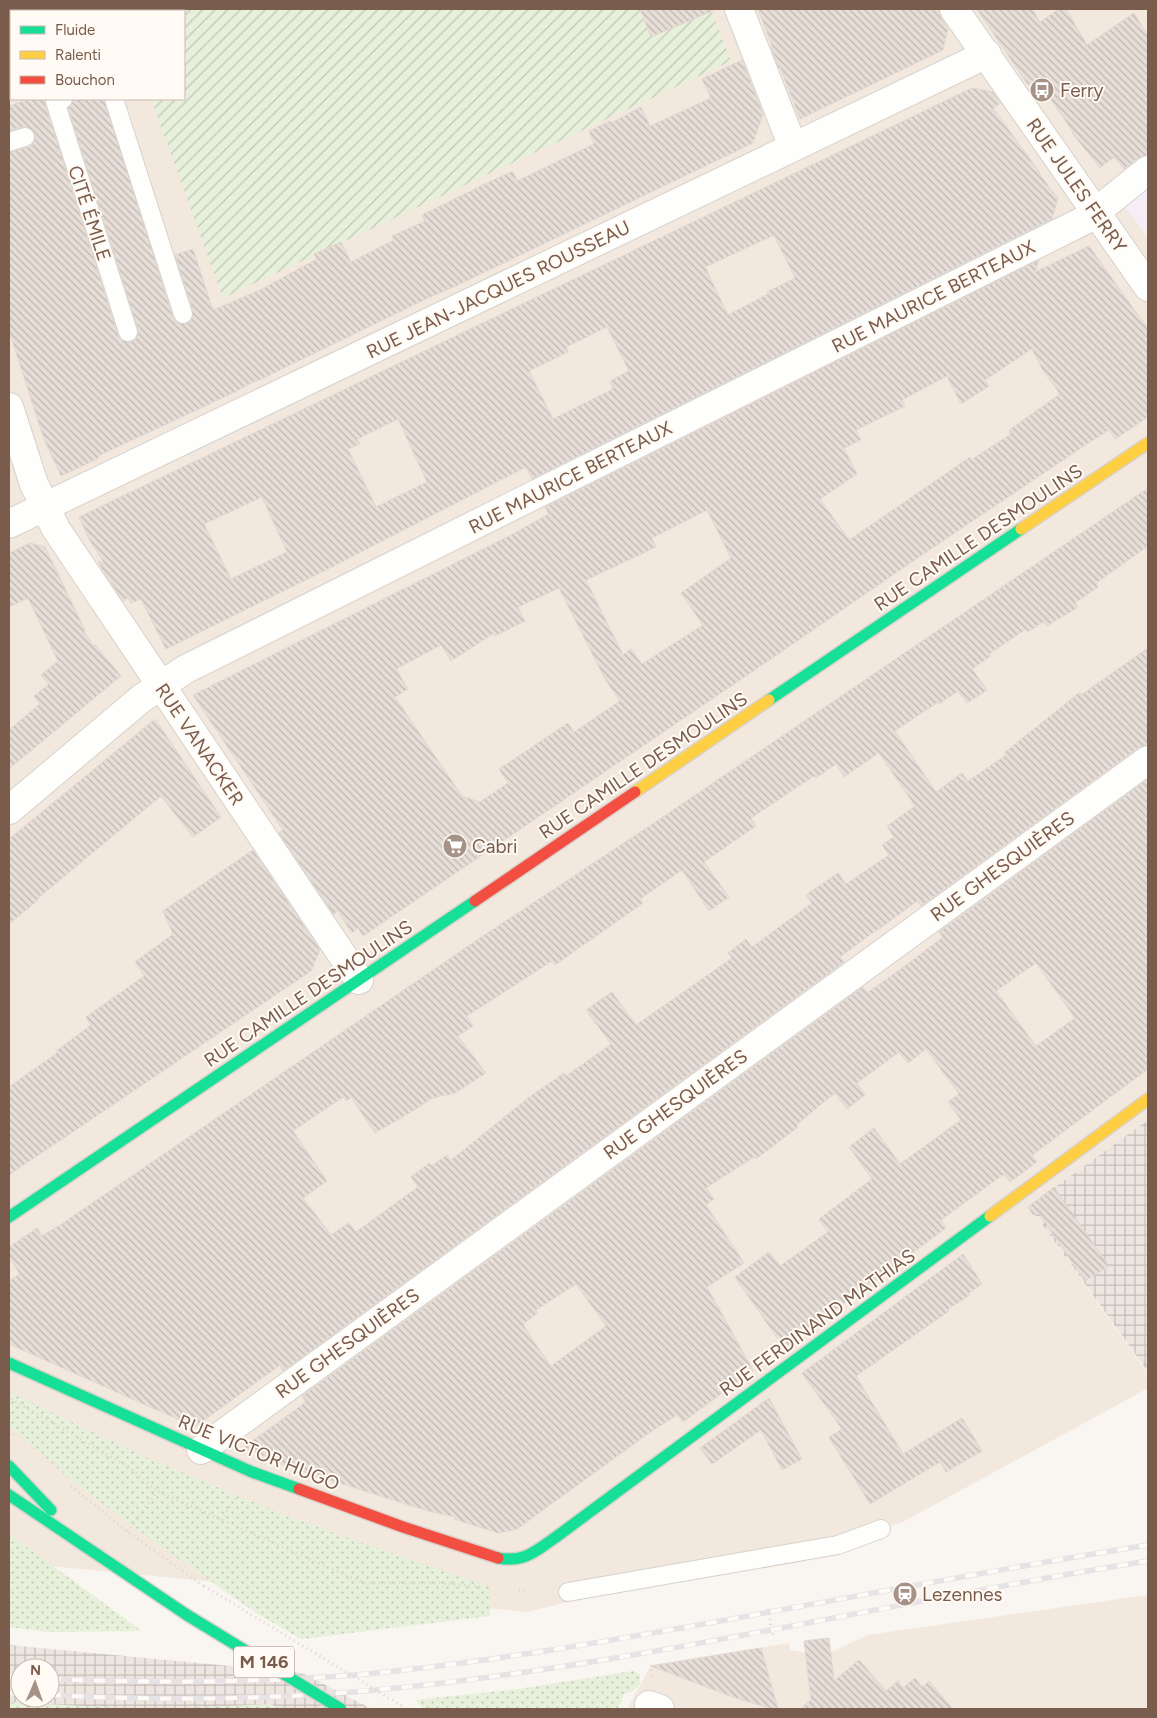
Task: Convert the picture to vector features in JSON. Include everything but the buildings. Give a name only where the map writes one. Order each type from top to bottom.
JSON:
[{"type":"street","points":[[739,9],[793,147]]},
{"type":"street","name":"RUE JULES FERRY","points":[[954,9],[1148,287]]},
{"type":"street","name":"RUE JEAN-JACQUES ROUSSEAU","points":[[9,524],[987,54]]},
{"type":"street","name":"RUE MAURICE BERTEAUX","points":[[9,810],[142,698],[186,669],[1073,226],[1096,212],[1148,170]]},
{"type":"street","name":"RUE VANACKER","points":[[9,406],[34,484],[56,529],[159,685],[359,980]]},
{"type":"street","name":"RUE CAMILLE DESMOULINS","points":[[9,1217],[1148,443]]},
{"type":"street","name":"RUE GHESQUIÈRES","points":[[201,1450],[1148,760]]},
{"type":"street","name":"RUE FERDINAND MATHIAS","points":[[501,1558],[521,1559],[546,1545],[1148,1099]]},
{"type":"street","name":"RUE VICTOR HUGO","points":[[9,1363],[252,1472],[403,1527],[501,1558]]},
{"type":"street","name":"M 146","points":[[9,1466],[86,1547]]},
{"type":"street","name":"M 146","points":[[9,1495],[187,1615],[342,1709]]},
{"type":"lane","name":"CITÉ ÉMILE","points":[[59,100],[55,101],[128,332]]},
{"type":"lane","points":[[114,100],[182,314]]},
{"type":"lane","points":[[568,1592],[838,1545],[881,1529]]},
{"type":"path","points":[[9,1397],[132,1469],[158,1491],[363,1583],[440,1583],[488,1587]]},
{"type":"path","points":[[9,1431],[22,1443]]},
{"type":"path","points":[[70,1484],[128,1532],[204,1586],[402,1708]]},
{"type":"path","points":[[128,1532],[158,1491]]},
{"type":"path","points":[[517,1590],[526,1591]]},
{"type":"path","points":[[768,1609],[773,1636]]},
{"type":"path","points":[[650,1675],[651,1665]]},
{"type":"shaded area","points":[[9,9],[1148,9],[1148,1120],[1029,1206],[1148,1374],[1148,1388],[901,1523],[527,1612],[9,1562]]},
{"type":"shaded area","points":[[1148,182],[1148,237],[1122,204]]},
{"type":"shaded area","points":[[1148,1120],[1148,1372],[1029,1206]]},
{"type":"shaded area","points":[[1148,1595],[1148,1709],[627,1709],[651,1665],[789,1643],[790,1650],[823,1656],[868,1635]]},
{"type":"shaded area","points":[[9,1645],[302,1673],[372,1709],[9,1709]]},
{"type":"green space","points":[[640,9],[651,37],[712,12],[731,61],[223,298],[151,100],[185,100],[185,10],[82,10]]},
{"type":"green space","points":[[9,1392],[141,1455],[289,1517],[489,1587],[490,1616],[301,1639],[256,1613],[132,1526],[75,1483],[9,1426]]},
{"type":"green space","points":[[9,1534],[142,1631],[48,1632],[9,1627]]},
{"type":"green space","points":[[633,1671],[640,1675],[640,1684],[633,1691],[624,1694],[618,1709],[424,1709],[415,1700],[519,1689]]},
{"type":"green space","points":[[9,1702],[10,1708],[60,1708],[60,1705],[139,1709],[9,1709]]},
{"type":"green space","points":[[271,1704],[280,1709],[160,1709]]},
{"type":"railway","points":[[60,1679],[169,1682],[249,1681],[328,1677],[414,1669],[507,1657],[599,1642],[1148,1545]]},
{"type":"railway","points":[[60,1695],[122,1698],[267,1697],[340,1693],[442,1683],[644,1653],[947,1596],[1148,1561]]},
{"type":"traffic: fast","points":[[769,700],[1021,529]]},
{"type":"traffic: fast","points":[[9,1217],[475,901]]},
{"type":"traffic: fast","points":[[498,1558],[515,1559],[529,1555],[542,1547],[990,1216]]},
{"type":"traffic: fast","points":[[9,1363],[252,1472],[299,1489]]},
{"type":"traffic: fast","points":[[9,1466],[51,1510]]},
{"type":"traffic: fast","points":[[9,1495],[187,1615]]},
{"type":"traffic: fast","points":[[187,1615],[341,1709]]},
{"type":"traffic: slow","points":[[1021,529],[1148,443]]},
{"type":"traffic: slow","points":[[635,792],[769,700]]},
{"type":"traffic: slow","points":[[990,1216],[1148,1099]]},
{"type":"traffic: jam","points":[[475,901],[635,792]]},
{"type":"traffic: jam","points":[[299,1489],[403,1527],[498,1558]]},
{"type":"place","name":"Ferry","points":[[1042,90]]},
{"type":"place","name":"Cabri","points":[[455,846]]},
{"type":"place","name":"Lezennes","points":[[905,1594]]}]
